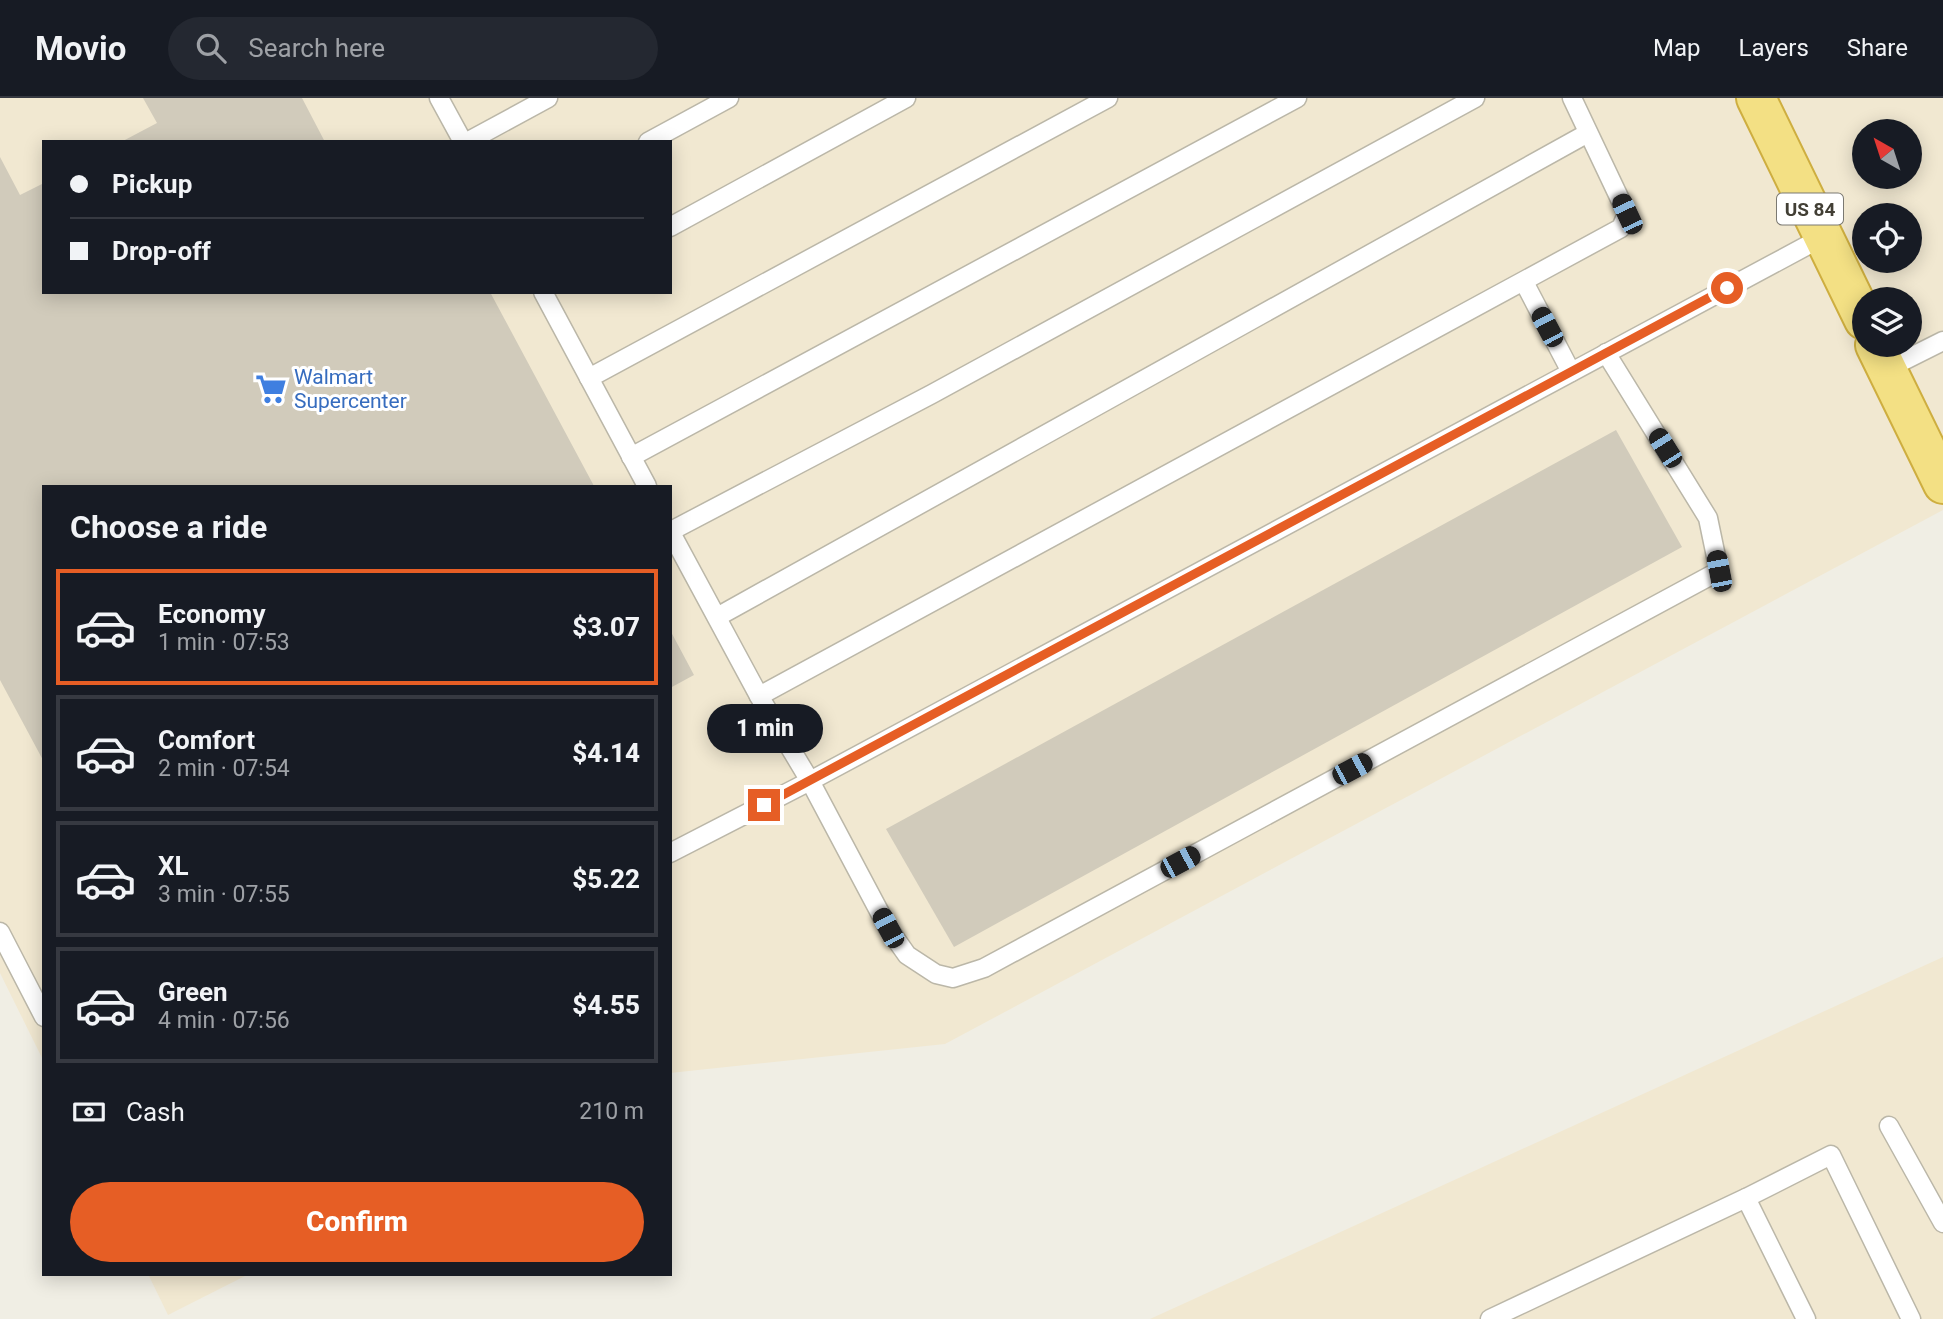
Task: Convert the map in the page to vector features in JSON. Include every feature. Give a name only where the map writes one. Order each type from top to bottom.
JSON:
[{"type":"highway","name":"US 84","points":[[1756,98],[1852,296]]},
{"type":"highway","points":[[1881,357],[1943,484]]},
{"type":"lane","points":[[439,98],[464,140]]},
{"type":"lane","points":[[469,140],[548,98]]},
{"type":"lane","points":[[652,140],[729,98]]},
{"type":"lane","points":[[672,226],[906,98]]},
{"type":"lane","points":[[589,378],[1108,98]]},
{"type":"lane","points":[[631,457],[1297,98]]},
{"type":"lane","points":[[672,530],[932,394],[1475,98]]},
{"type":"lane","points":[[759,696],[1621,228],[1627,214],[1572,98]]},
{"type":"lane","points":[[717,617],[1588,133]]},
{"type":"lane","points":[[672,852],[810,781],[1823,237]]},
{"type":"lane","points":[[1524,282],[1571,372]]},
{"type":"lane","points":[[547,294],[646,485]]},
{"type":"lane","points":[[1922,346],[1943,341]]},
{"type":"lane","points":[[672,535],[759,696],[810,781],[888,928],[907,955],[936,974],[953,978],[996,961],[1719,571],[1708,518],[1606,353]]},
{"type":"lane","points":[[0,932],[42,1013]]},
{"type":"lane","points":[[1889,1126],[1943,1223]]},
{"type":"lane","points":[[1490,1319],[1831,1155],[1911,1319]]},
{"type":"lane","points":[[1746,1198],[1806,1319]]},
{"type":"shaded area","points":[[0,98],[1943,98],[1943,510],[945,1044],[672,1073],[672,485],[42,485],[42,1058],[0,973]]},
{"type":"shaded area","points":[[1943,957],[1943,1319],[1150,1319]]},
{"type":"shaded area","points":[[149,1276],[245,1276],[168,1315]]},
{"type":"building","points":[[143,98],[302,98],[324,140],[125,140],[157,123]]},
{"type":"building","name":"Walmart Supercenter","points":[[0,157],[20,195],[42,184],[42,294],[491,294],[593,485],[42,485],[42,758],[0,680]]},
{"type":"building","points":[[1616,430],[1682,547],[954,947],[886,829]]},
{"type":"building","points":[[672,634],[694,675],[672,687]]},
{"type":"place","name":"Walmart Supercenter","points":[[271,389]]},
{"type":"route","points":[[764,805],[1727,288]]}]
